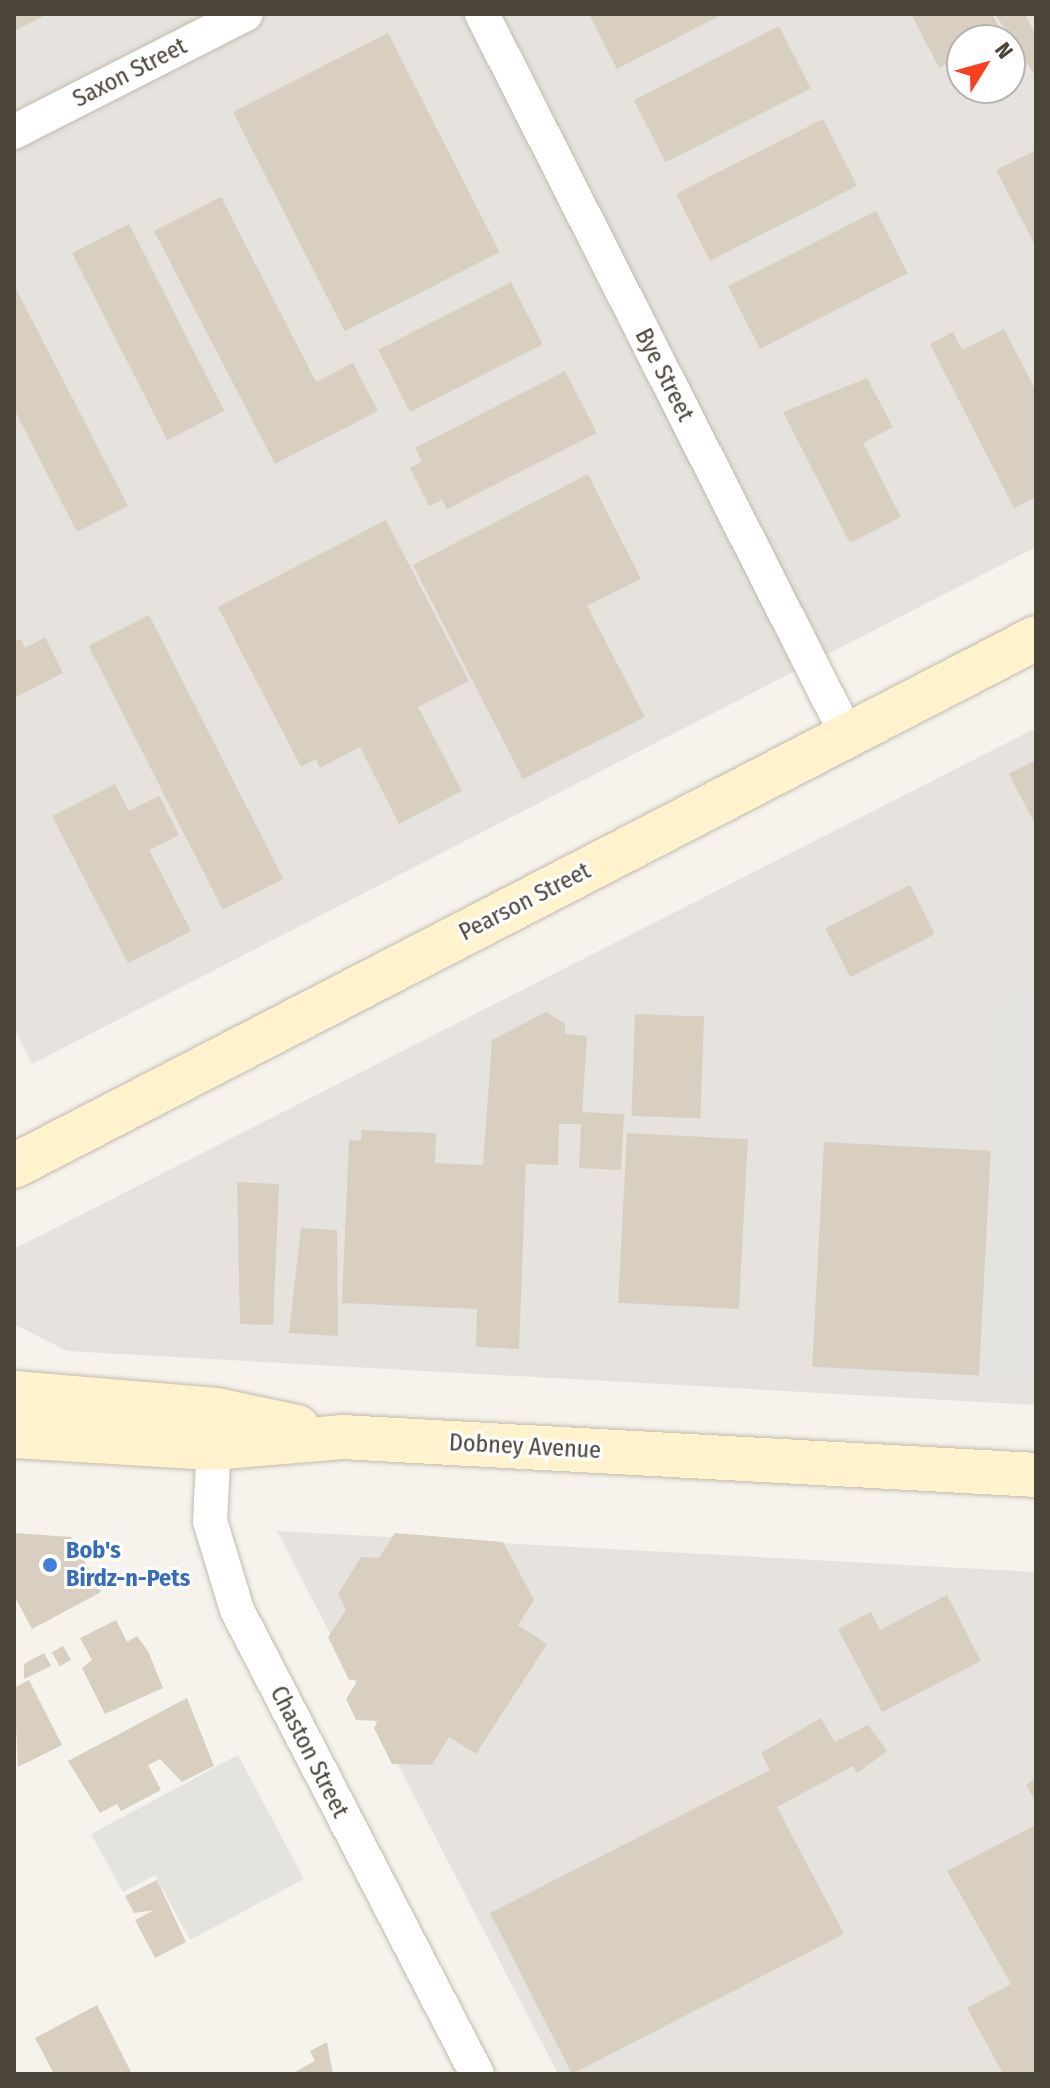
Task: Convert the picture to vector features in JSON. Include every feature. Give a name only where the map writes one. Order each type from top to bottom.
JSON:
[{"type":"street","name":"Saxon Street","points":[[14,132],[246,14]]},
{"type":"street","name":"Bye Street","points":[[482,14],[847,735]]},
{"type":"street","name":"Pearson Street","points":[[14,1166],[1036,638]]},
{"type":"street","points":[[14,1393],[214,1429]]},
{"type":"street","name":"Dobney Avenue","points":[[14,1436],[214,1429],[1036,1475]]},
{"type":"street","name":"Chaston Street","points":[[214,1429],[210,1521],[237,1610],[477,2074]]},
{"type":"shaded area","points":[[14,14],[1036,14],[1036,547],[32,1064],[14,1028]]},
{"type":"shaded area","points":[[1036,728],[1036,1405],[67,1351],[14,1324],[14,1249]]},
{"type":"shaded area","points":[[1036,983],[1036,1378],[981,1376],[993,1041],[980,1011]]},
{"type":"shaded area","points":[[277,1531],[1036,1572],[1036,2074],[558,2074]]},
{"type":"shaded area","points":[[238,1755],[304,1879],[190,1940],[155,1875],[123,1892],[91,1834]]},
{"type":"building","points":[[14,14],[40,14],[42,17],[14,31]]},
{"type":"building","points":[[589,14],[723,14],[617,69]]},
{"type":"building","points":[[911,14],[992,14],[997,24],[946,24],[946,64],[939,68]]},
{"type":"building","points":[[995,14],[1025,14],[1036,36],[1036,77],[1026,62],[1026,24],[1002,24]]},
{"type":"building","points":[[779,26],[811,88],[666,162],[634,100]]},
{"type":"building","points":[[388,33],[500,252],[345,331],[233,112]]},
{"type":"building","points":[[823,119],[857,186],[710,261],[676,194]]},
{"type":"building","points":[[1036,150],[1036,247],[996,170]]},
{"type":"building","points":[[221,197],[316,382],[353,363],[378,411],[275,464],[154,231]]},
{"type":"building","points":[[876,211],[908,273],[760,349],[728,286]]},
{"type":"building","points":[[129,224],[224,411],[167,440],[72,253]]},
{"type":"building","points":[[511,282],[543,344],[410,412],[378,350]]},
{"type":"building","points":[[14,285],[128,506],[77,532],[14,409]]},
{"type":"building","points":[[1004,329],[1036,391],[1036,497],[1014,508],[930,344],[953,332],[962,350]]},
{"type":"building","points":[[565,371],[597,433],[447,509],[442,500],[429,506],[410,468],[422,461],[415,448]]},
{"type":"building","points":[[867,378],[893,427],[863,443],[901,517],[850,543],[783,412]]},
{"type":"building","points":[[588,474],[641,579],[587,606],[645,717],[523,779],[413,565]]},
{"type":"building","points":[[386,520],[469,681],[418,707],[462,791],[399,824],[360,747],[320,768],[316,759],[301,767],[218,607]]},
{"type":"building","points":[[149,615],[283,879],[223,910],[88,646]]},
{"type":"building","points":[[45,637],[63,673],[14,698],[14,642],[21,639],[25,648]]},
{"type":"building","points":[[1036,760],[1036,826],[1009,774]]},
{"type":"building","points":[[115,784],[129,811],[159,796],[179,835],[149,850],[191,931],[128,963],[52,816]]},
{"type":"building","points":[[910,885],[935,934],[850,977],[825,928]]},
{"type":"building","points":[[546,1012],[565,1024],[565,1034],[587,1036],[582,1112],[624,1114],[621,1170],[579,1168],[581,1124],[559,1124],[558,1165],[526,1164],[519,1349],[476,1347],[477,1309],[342,1303],[349,1140],[361,1141],[361,1130],[436,1133],[435,1163],[483,1165],[492,1040]]},
{"type":"building","points":[[635,1014],[704,1016],[700,1118],[631,1116]]},
{"type":"building","points":[[627,1133],[748,1139],[739,1309],[618,1303]]},
{"type":"building","points":[[824,1142],[991,1151],[979,1375],[812,1367]]},
{"type":"building","points":[[237,1182],[279,1184],[273,1325],[240,1324]]},
{"type":"building","points":[[301,1228],[337,1230],[338,1336],[289,1333]]},
{"type":"building","name":"Bob's Birdz-n-Pets","points":[[14,1533],[71,1537],[101,1592],[32,1629],[14,1595]]},
{"type":"building","points":[[395,1533],[503,1542],[534,1600],[518,1625],[547,1644],[476,1754],[449,1737],[432,1765],[392,1764],[374,1728],[378,1721],[356,1720],[346,1699],[358,1680],[349,1680],[328,1637],[346,1610],[338,1594],[361,1557],[379,1558]]},
{"type":"building","points":[[947,1595],[981,1661],[882,1712],[838,1629],[871,1612],[880,1630]]},
{"type":"building","points":[[116,1620],[127,1642],[137,1636],[148,1651],[163,1688],[105,1714],[82,1668],[92,1660],[80,1638]]},
{"type":"building","points":[[63,1646],[71,1660],[60,1666],[52,1652]]},
{"type":"building","points":[[44,1653],[51,1666],[24,1679],[24,1664]]},
{"type":"building","points":[[29,1680],[62,1745],[18,1767],[14,1688]]},
{"type":"building","points":[[187,1698],[214,1766],[182,1782],[160,1759],[148,1765],[161,1790],[121,1811],[117,1804],[100,1813],[68,1761]]},
{"type":"building","points":[[821,1718],[835,1742],[868,1725],[887,1751],[857,1773],[853,1766],[777,1807],[844,1934],[572,2074],[490,1913],[770,1770],[761,1753]]},
{"type":"building","points":[[1036,1778],[1036,1802],[1026,1785]]},
{"type":"building","points":[[1036,1825],[1036,2074],[1003,2074],[967,2008],[1011,1984],[947,1871]]},
{"type":"building","points":[[157,1880],[186,1942],[155,1958],[135,1920],[154,1910],[134,1913],[125,1896]]},
{"type":"building","points":[[97,2005],[132,2074],[54,2074],[35,2038]]},
{"type":"building","points":[[327,2042],[333,2074],[291,2074],[315,2061],[310,2051]]},
{"type":"place","name":"Bob's Birdz-n-Pets","points":[[50,1565]]}]
